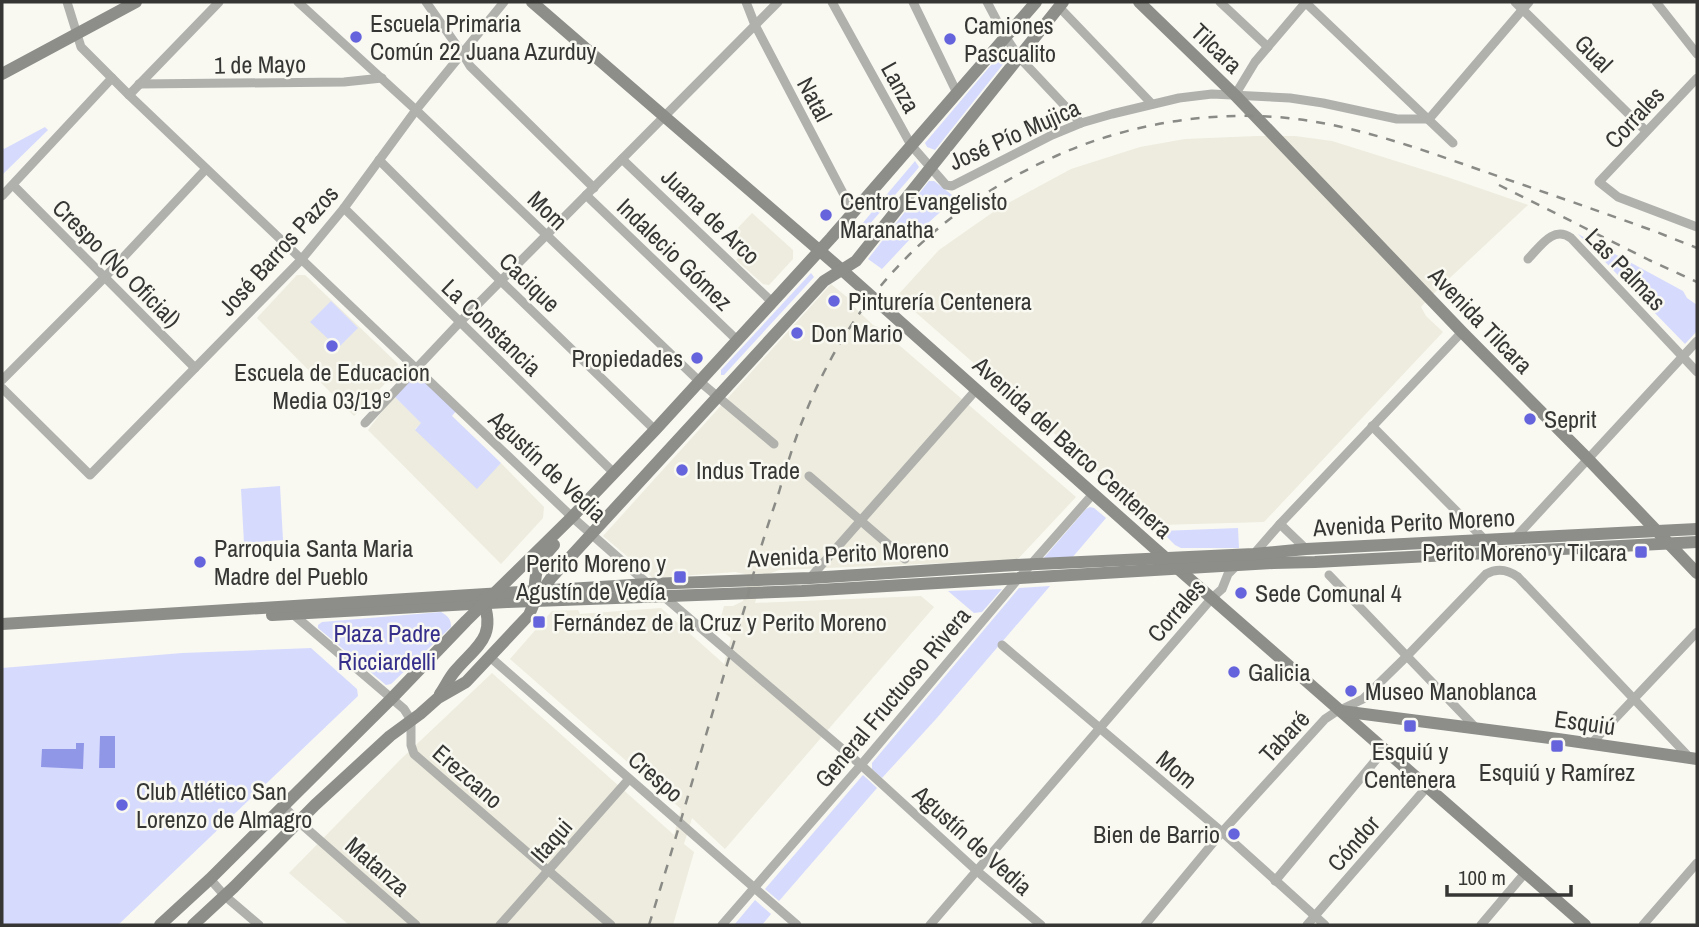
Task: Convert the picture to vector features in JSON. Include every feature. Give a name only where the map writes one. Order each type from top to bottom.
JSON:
[{"type":"main road","points":[[2,74],[136,2]]},
{"type":"main road","name":"Avenida del Barco Centenera","points":[[532,2],[842,270],[1585,925]]},
{"type":"main road","points":[[160,925],[392,698],[466,621],[483,599],[495,594],[655,430],[853,212],[1036,2]]},
{"type":"main road","name":"Tilcara","points":[[1139,2],[1235,95]]},
{"type":"main road","points":[[193,925],[324,796],[390,736],[438,698],[466,682],[490,657],[529,615],[537,595],[591,533],[824,281],[856,261],[1061,4]]},
{"type":"main road","name":"Avenida Tilcara","points":[[1235,95],[1697,573]]},
{"type":"main road","points":[[537,595],[535,570],[563,535],[570,519]]},
{"type":"main road","name":"Avenida Perito Moreno","points":[[2,631],[294,615],[648,584],[810,578],[1697,529]]},
{"type":"main road","name":"Avenida Perito Moreno","points":[[495,594],[664,597],[1697,542]]},
{"type":"main road","points":[[438,698],[453,673],[482,643],[487,619],[483,599]]},
{"type":"main road","name":"Avenida Perito Moreno","points":[[2,624],[483,599]]},
{"type":"main road","name":"Esquiú","points":[[1341,710],[1694,758]]},
{"type":"main road","points":[[1383,748],[1376,726],[1387,715]]},
{"type":"street","name":"Agustín de Vedia","points":[[68,2],[81,47],[128,95],[418,369],[570,519],[591,533],[861,765],[977,872],[1041,925]]},
{"type":"street","points":[[128,95],[219,2]]},
{"type":"street","name":"Mom","points":[[298,2],[416,110],[699,381],[774,444]]},
{"type":"street","name":"Indalecio Gómez","points":[[426,2],[470,66],[594,188]]},
{"type":"street","name":"José Barros Pazos","points":[[2,388],[90,475],[302,260],[416,110],[504,2]]},
{"type":"street","name":"Natal","points":[[746,2],[755,25],[853,212]]},
{"type":"street","points":[[365,423],[460,322],[778,2]]},
{"type":"street","name":"Lanza","points":[[832,2],[911,145],[946,185]]},
{"type":"street","points":[[913,2],[957,93]]},
{"type":"street","points":[[987,2],[1019,57],[1081,123]]},
{"type":"street","points":[[1220,2],[1268,47]]},
{"type":"street","points":[[1235,95],[1255,62],[1306,2],[1453,143]]},
{"type":"street","name":"Gual","points":[[1515,2],[1526,6],[1646,131]]},
{"type":"street","points":[[1656,2],[1697,54]]},
{"type":"street","points":[[1061,4],[1152,104]]},
{"type":"street","points":[[1429,119],[1526,6]]},
{"type":"street","points":[[2,196],[112,78]]},
{"type":"street","name":"1 de Mayo","points":[[139,84],[344,82],[382,78]]},
{"type":"street","name":"Corrales","points":[[1697,78],[1599,182],[1618,197],[1697,227]]},
{"type":"street","name":"José Pío Mujica","points":[[946,185],[956,185],[1052,135],[1081,123],[1152,104],[1198,96],[1261,95],[1323,103],[1397,119],[1429,119]]},
{"type":"street","name":"Juana de Arco","points":[[622,159],[772,302]]},
{"type":"street","name":"Cacique","points":[[379,160],[655,430]]},
{"type":"street","points":[[2,380],[104,278],[206,169]]},
{"type":"street","name":"Crespo (No Oficial)","points":[[13,185],[195,368]]},
{"type":"street","name":"Indalecio Gómez","points":[[586,195],[737,340]]},
{"type":"street","name":"La Constancia","points":[[344,208],[614,473]]},
{"type":"street","name":"Las Palmas","points":[[1528,259],[1552,235],[1564,234],[1697,372]]},
{"type":"street","name":"Corrales","points":[[930,925],[1222,589],[1228,574],[1235,566],[1254,554],[1462,332]]},
{"type":"street","points":[[1516,538],[1697,341]]},
{"type":"street","points":[[810,578],[976,390]]},
{"type":"street","points":[[1372,426],[1485,540]]},
{"type":"street","points":[[808,476],[905,559]]},
{"type":"street","name":"General Fructuoso Rivera","points":[[722,925],[1093,494]]},
{"type":"street","points":[[1280,524],[1306,549]]},
{"type":"street","name":"Tabaré","points":[[1144,925],[1222,832],[1325,719],[1363,699],[1493,570],[1511,572],[1518,577],[1634,700]]},
{"type":"street","points":[[1329,575],[1475,727]]},
{"type":"street","points":[[294,615],[392,698],[411,720]]},
{"type":"street","points":[[1591,744],[1697,632]]},
{"type":"street","name":"Mom","points":[[1002,645],[1222,832],[1325,925]]},
{"type":"street","name":"Crespo","points":[[490,657],[797,925]]},
{"type":"street","points":[[1634,700],[1694,758]]},
{"type":"street","name":"Erezcano","points":[[411,720],[411,745],[414,754],[611,925]]},
{"type":"street","points":[[1275,881],[1383,748]]},
{"type":"street","name":"Itaqui","points":[[500,925],[629,779]]},
{"type":"street","name":"Cóndor","points":[[1307,925],[1427,787]]},
{"type":"street","name":"Matanza","points":[[283,806],[416,925]]},
{"type":"street","points":[[1643,925],[1697,863]]},
{"type":"street","points":[[1481,925],[1525,873]]},
{"type":"street","points":[[210,879],[225,896],[259,925]]},
{"type":"shaded area","points":[[1295,136],[1332,141],[1528,205],[1421,307],[1426,316],[1443,332],[1264,522],[1159,525],[897,296],[939,250],[999,208],[1071,169],[1140,147],[1185,139]]},
{"type":"shaded area","points":[[752,213],[793,250],[793,259],[769,285],[763,284],[736,260],[749,247],[734,232]]},
{"type":"shaded area","name":"Escuela de Educacion Media 03/19°","points":[[297,275],[305,275],[398,364],[397,371],[354,416],[257,318]]},
{"type":"shaded area","points":[[831,284],[873,325],[1076,497],[1017,560],[779,570],[763,576],[755,603],[921,596],[934,607],[725,849],[692,818],[684,844],[694,852],[673,925],[349,925],[289,873],[401,759],[492,673],[674,835],[681,809],[510,659],[552,611],[578,610],[580,614],[661,608],[724,664],[731,638],[718,628],[724,606],[733,606],[743,601],[750,575],[735,572],[653,578],[603,536]]},
{"type":"shaded area","points":[[394,396],[422,423],[415,429],[477,488],[501,463],[544,507],[543,518],[501,564],[368,430]]},
{"type":"green space","points":[[997,58],[1001,58],[1004,63],[935,150],[927,147],[925,143]]},
{"type":"green space","points":[[45,127],[48,130],[2,175],[2,146],[4,149]]},
{"type":"green space","points":[[915,161],[919,167],[915,172],[861,234],[856,231]]},
{"type":"green space","points":[[929,181],[934,181],[956,198],[910,239],[882,269],[868,259]]},
{"type":"green space","points":[[1578,234],[1683,291],[1687,298],[1697,305],[1697,331],[1685,344]]},
{"type":"green space","points":[[811,273],[814,277],[724,375],[721,375],[721,370]]},
{"type":"green space","points":[[331,301],[358,328],[338,348],[310,322]]},
{"type":"green space","points":[[417,373],[456,411],[452,416],[501,463],[477,489],[415,430],[421,423],[394,396]]},
{"type":"green space","points":[[280,486],[283,540],[244,543],[241,489]]},
{"type":"green space","points":[[1090,507],[1106,518],[1071,559],[1042,560],[1086,509]]},
{"type":"green space","points":[[1238,528],[1239,548],[1181,548],[1161,531]]},
{"type":"green space","points":[[1050,586],[882,778],[872,769],[872,763],[1019,588]]},
{"type":"green space","points":[[1002,589],[982,612],[974,613],[948,591]]},
{"type":"green space","name":"Plaza Padre Ricciardelli","points":[[441,612],[449,618],[451,627],[391,684],[386,685],[318,628],[322,622]]},
{"type":"green space","name":"Club Atlético San Lorenzo de Almagro","points":[[311,648],[357,689],[358,696],[118,925],[2,925],[2,668],[182,653]]},
{"type":"green space","points":[[863,775],[877,788],[779,901],[765,889]]},
{"type":"green space","points":[[755,900],[771,914],[762,925],[734,925]]},
{"type":"water","points":[[100,736],[115,736],[115,768],[99,768]]},
{"type":"water","points":[[76,743],[84,743],[83,769],[41,767],[42,749],[76,749]]},
{"type":"railway","points":[[649,925],[791,452],[825,369],[875,293],[905,259],[938,228],[975,201],[1056,156],[1113,135],[1174,121],[1266,116],[1343,127],[1435,154],[1697,248]]},
{"type":"railway","points":[[1499,185],[1697,282]]},
{"type":"place","name":"Escuela Primaria Común 22 Juana Azurduy","points":[[356,37]]},
{"type":"place","name":"Camiones Pascualito","points":[[950,39]]},
{"type":"place","name":"Centro Evangelisto Maranatha","points":[[826,215]]},
{"type":"place","name":"Pinturería Centenera","points":[[834,301]]},
{"type":"place","name":"Don Mario","points":[[797,333]]},
{"type":"place","name":"Escuela de Educacion Media 03/19°","points":[[332,346]]},
{"type":"place","name":"Propiedades","points":[[697,358]]},
{"type":"place","name":"Seprit","points":[[1530,419]]},
{"type":"place","name":"Indus Trade","points":[[682,470]]},
{"type":"place","name":"Perito Moreno y Tilcara","points":[[1641,552]]},
{"type":"place","name":"Parroquia Santa Maria Madre del Pueblo","points":[[200,562]]},
{"type":"place","name":"Perito Moreno y Agustín de Vedía","points":[[680,577]]},
{"type":"place","name":"Sede Comunal 4","points":[[1241,593]]},
{"type":"place","name":"Fernández de la Cruz y Perito Moreno","points":[[539,622]]},
{"type":"place","name":"Galicia","points":[[1234,672]]},
{"type":"place","name":"Museo Manoblanca","points":[[1351,691]]},
{"type":"place","name":"Esquiú y Centenera","points":[[1410,726]]},
{"type":"place","name":"Esquiú y Ramírez","points":[[1557,746]]},
{"type":"place","name":"Club Atlético San Lorenzo de Almagro","points":[[122,805]]},
{"type":"place","name":"Bien de Barrio","points":[[1234,834]]}]
